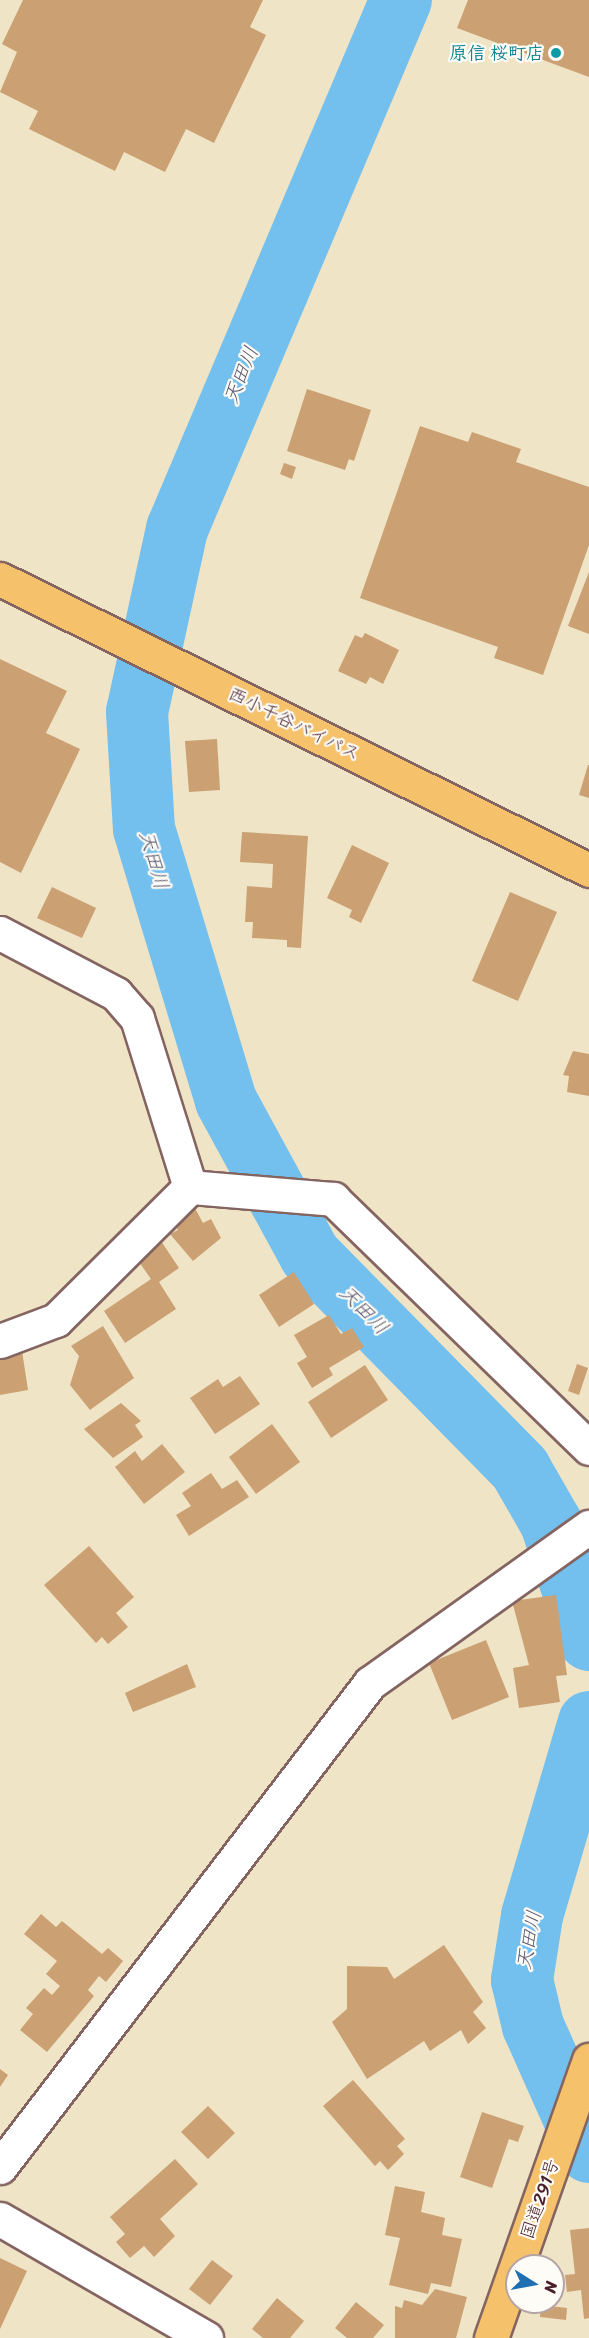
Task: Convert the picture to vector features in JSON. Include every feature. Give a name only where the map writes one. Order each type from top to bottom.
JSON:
[{"type":"highway","name":"西小千谷バイパス","points":[[0,579],[589,870]]},
{"type":"highway","name":"国道291号","points":[[491,2338],[589,2060]]},
{"type":"street","points":[[0,933],[116,994],[137,1018],[190,1187]]},
{"type":"street","points":[[0,1341],[56,1320],[190,1187],[333,1199],[589,1448]]},
{"type":"street","points":[[0,2167],[370,1683],[589,1527]]},
{"type":"street","points":[[0,2219],[206,2338]]},
{"type":"building","points":[[23,0],[263,0],[250,27],[266,35],[214,143],[186,129],[165,172],[124,152],[115,171],[29,129],[38,111],[0,92],[17,52],[2,44]]},
{"type":"building","name":"原信 桜町店","points":[[468,0],[589,0],[589,77],[457,28]]},
{"type":"building","points":[[307,389],[371,410],[354,461],[349,459],[345,470],[287,451]]},
{"type":"building","points":[[420,426],[468,442],[472,432],[521,449],[516,462],[589,487],[589,545],[543,675],[494,658],[498,647],[360,598]]},
{"type":"building","points":[[284,463],[296,467],[292,479],[280,474]]},
{"type":"building","points":[[589,572],[589,634],[568,626]]},
{"type":"building","points":[[365,633],[399,650],[383,684],[370,677],[366,684],[338,671],[355,635],[362,638]]},
{"type":"building","points":[[0,659],[67,691],[46,733],[80,749],[21,873],[0,862]]},
{"type":"building","points":[[217,739],[220,790],[189,792],[185,741]]},
{"type":"building","points":[[589,765],[589,798],[579,795]]},
{"type":"building","points":[[242,832],[308,836],[301,948],[287,947],[287,940],[252,938],[253,922],[245,922],[247,886],[272,888],[273,864],[240,862]]},
{"type":"building","points":[[352,845],[389,863],[361,923],[349,917],[352,910],[327,898]]},
{"type":"building","points":[[52,887],[96,908],[82,938],[37,918]]},
{"type":"building","points":[[510,892],[557,912],[518,1001],[472,981]]},
{"type":"building","points":[[573,1051],[589,1054],[589,1096],[567,1092],[569,1076],[563,1075]]},
{"type":"building","points":[[192,1203],[203,1223],[211,1219],[221,1238],[193,1261],[170,1234],[178,1230],[170,1215]]},
{"type":"building","points":[[157,1235],[179,1268],[159,1282],[176,1309],[125,1343],[104,1311],[151,1279],[132,1252]]},
{"type":"building","points":[[294,1272],[314,1304],[279,1327],[259,1295]]},
{"type":"building","points":[[329,1315],[341,1334],[352,1328],[364,1347],[329,1368],[333,1375],[312,1388],[297,1363],[307,1357],[294,1335]]},
{"type":"building","points":[[103,1326],[134,1378],[90,1410],[70,1385],[79,1356],[71,1346]]},
{"type":"building","points":[[22,1351],[28,1390],[0,1395],[0,1354]]},
{"type":"building","points":[[577,1364],[588,1368],[579,1395],[568,1391]]},
{"type":"building","points":[[365,1365],[388,1400],[331,1438],[308,1402]]},
{"type":"building","points":[[240,1376],[260,1404],[215,1434],[190,1398],[218,1379],[223,1387]]},
{"type":"building","points":[[121,1403],[141,1421],[135,1425],[143,1437],[113,1458],[84,1429]]},
{"type":"building","points":[[272,1424],[300,1462],[256,1494],[229,1457]]},
{"type":"building","points":[[162,1444],[185,1472],[144,1504],[115,1467],[135,1451],[142,1461]]},
{"type":"building","points":[[211,1473],[222,1489],[237,1480],[249,1497],[189,1536],[176,1515],[191,1506],[182,1493]]},
{"type":"building","points":[[89,1546],[134,1597],[116,1613],[128,1627],[108,1644],[102,1637],[96,1643],[44,1585]]},
{"type":"building","points":[[556,1595],[567,1675],[556,1676],[560,1702],[519,1708],[513,1668],[529,1665],[512,1601]]},
{"type":"building","points":[[486,1640],[509,1697],[452,1720],[429,1663]]},
{"type":"building","points":[[187,1664],[196,1687],[133,1712],[125,1693]]},
{"type":"building","points":[[41,1914],[56,1927],[62,1921],[102,1954],[108,1948],[123,1961],[106,1982],[99,1976],[88,1990],[94,1996],[47,2052],[20,2030],[33,2014],[26,2008],[44,1988],[52,1995],[60,1986],[46,1974],[57,1961],[24,1934]]},
{"type":"building","points":[[444,1945],[483,2002],[473,2012],[486,2028],[468,2044],[461,2030],[430,2051],[424,2041],[367,2079],[332,2022],[347,2009],[347,1966],[387,1967],[394,1979]]},
{"type":"building","points":[[0,2069],[8,2075],[0,2087]]},
{"type":"building","points":[[353,2080],[405,2139],[397,2146],[404,2154],[388,2170],[380,2161],[375,2166],[323,2106]]},
{"type":"building","points":[[208,2106],[235,2133],[208,2159],[181,2132]]},
{"type":"building","points":[[482,2112],[524,2126],[518,2142],[509,2139],[492,2188],[460,2177]]},
{"type":"building","points":[[175,2159],[198,2184],[160,2219],[175,2236],[154,2257],[144,2246],[130,2258],[116,2242],[125,2234],[110,2217]]},
{"type":"building","points":[[395,2186],[425,2192],[421,2212],[445,2218],[442,2235],[462,2239],[451,2287],[431,2283],[428,2294],[389,2285],[400,2238],[385,2235]]},
{"type":"building","points":[[589,2228],[589,2318],[584,2319],[581,2290],[567,2292],[565,2275],[575,2274],[570,2230]]},
{"type":"building","points":[[0,2258],[27,2271],[0,2329]]},
{"type":"building","points":[[212,2260],[233,2276],[210,2305],[189,2289]]},
{"type":"building","points":[[435,2289],[467,2297],[456,2338],[395,2338],[395,2306],[402,2308],[404,2300],[422,2305]]},
{"type":"building","points":[[277,2298],[304,2321],[290,2338],[263,2338],[252,2329]]},
{"type":"building","points":[[356,2302],[384,2325],[373,2338],[347,2338],[335,2328]]},
{"type":"building","points":[[565,2308],[567,2308],[566,2320],[540,2317],[540,2314],[565,2314]]},
{"type":"waterway","name":"天田川","points":[[401,0],[177,529],[137,712],[144,829],[226,1101],[310,1255],[520,1469],[551,1523],[589,1640]]},
{"type":"waterway","name":"天田川","points":[[589,1722],[532,1916],[522,1980],[533,2026],[589,2152]]},
{"type":"place","name":"原信 桜町店","points":[[556,53]]}]
